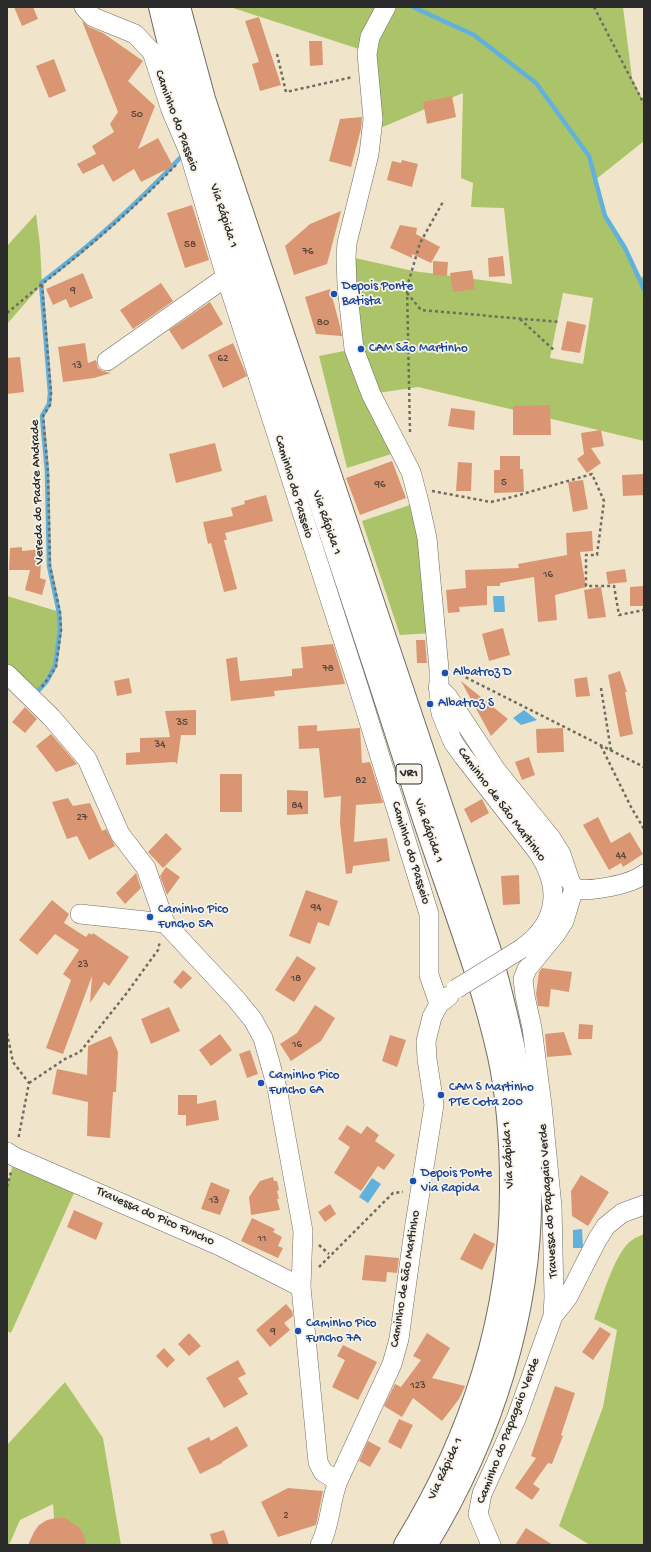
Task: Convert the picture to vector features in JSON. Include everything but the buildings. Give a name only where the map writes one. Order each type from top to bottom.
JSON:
[{"type":"highway","name":"Via Rápida 1","points":[[160,7],[175,69],[198,140],[382,686],[420,808],[472,957],[500,1060],[509,1130],[511,1186],[509,1238],[498,1316],[479,1390],[468,1423],[440,1486],[406,1545]]},
{"type":"highway","name":"Via Rápida 1","points":[[179,7],[206,107],[489,948],[516,1054],[526,1125],[530,1184],[528,1243],[516,1318],[496,1399],[484,1431],[456,1494],[426,1545]]},
{"type":"street","name":"Caminho do Passeio","points":[[84,7],[93,17],[135,34],[152,52],[171,110],[189,152],[226,277],[359,689],[429,914],[429,975],[439,1004]]},
{"type":"street","name":"Caminho de São Martinho","points":[[320,1545],[324,1537],[332,1497],[338,1481],[392,1364],[399,1339],[434,1105],[426,1059],[426,1041],[432,1017],[439,1004],[456,989],[532,941],[547,921],[554,897],[551,877],[547,866],[453,742],[441,713],[427,538],[416,488],[411,472],[371,394],[354,349],[346,256],[370,154],[373,119],[368,54],[370,37],[386,7]]},
{"type":"street","points":[[107,361],[226,277]]},
{"type":"street","points":[[7,674],[32,697],[87,759],[120,834],[146,868],[165,923],[236,999],[253,1020],[264,1038],[277,1088],[303,1231],[301,1287],[318,1462],[323,1472],[338,1481]]},
{"type":"street","points":[[438,687],[448,697],[496,770],[551,838],[561,854],[570,881],[574,888],[580,890],[598,888],[638,879],[644,874]]},
{"type":"street","name":"Travessa do Papagaio Verde","points":[[553,1316],[552,1207],[542,1104],[532,1028],[523,979],[526,969],[556,935],[564,921],[574,888]]},
{"type":"street","points":[[80,914],[165,923]]},
{"type":"street","name":"Travessa do Pico Funcho","points":[[11,1154],[220,1246],[301,1287]]},
{"type":"street","name":"Travessa do Papagaio Verde","points":[[553,1316],[568,1297],[597,1240],[606,1226],[622,1213],[644,1205]]},
{"type":"street","name":"Caminho do Papagaio Verde","points":[[491,1545],[478,1514],[482,1494],[516,1419],[553,1316]]},
{"type":"path","points":[[594,7],[644,104]]},
{"type":"path","points":[[277,54],[286,92],[369,74]]},
{"type":"path","points":[[7,313],[81,254],[134,208],[189,152]]},
{"type":"path","points":[[410,433],[407,292],[420,243],[444,200]]},
{"type":"path","name":"Vereda do Padre Andrade","points":[[32,697],[48,681],[56,667],[61,630],[60,612],[50,566],[48,472],[44,416],[50,404],[52,393],[42,284]]},
{"type":"path","points":[[407,292],[421,310],[559,322]]},
{"type":"path","points":[[519,318],[555,350]]},
{"type":"path","points":[[416,488],[491,502],[592,474],[604,501],[596,555],[586,555],[586,586],[614,586],[619,615],[644,610]]},
{"type":"path","points":[[438,663],[644,767]]},
{"type":"path","points":[[600,688],[612,751]]},
{"type":"path","points":[[601,746],[631,807],[644,829]]},
{"type":"path","points":[[7,1187],[11,1154],[29,1083],[65,1058],[80,1052],[126,994],[158,950],[165,923]]},
{"type":"path","points":[[7,1033],[13,1062],[29,1083]]},
{"type":"path","points":[[301,1287],[329,1254],[356,1231],[393,1193],[420,1192]]},
{"type":"green space","points":[[230,7],[378,7],[359,49]]},
{"type":"green space","points":[[397,7],[623,7],[632,78],[644,103],[644,141],[595,180],[605,216],[625,248],[640,279],[644,275],[644,441],[418,387],[371,394],[401,451],[347,468],[319,356],[354,349],[346,256],[413,271],[512,284],[504,208],[471,207],[473,183],[461,178],[463,93],[378,129],[376,46]],"holes":[[[563,293],[593,298],[583,364],[550,358]]]},
{"type":"green space","points":[[36,214],[40,245],[42,284],[7,324],[7,246]]},
{"type":"green space","points":[[419,502],[434,633],[400,635],[362,521]]},
{"type":"green space","points":[[7,596],[60,612],[58,657],[52,674],[47,682],[32,697],[7,674]]},
{"type":"green space","points":[[15,1157],[78,1184],[11,1333],[7,1331],[7,1187]]},
{"type":"green space","points":[[644,1234],[644,1545],[590,1545],[559,1526],[603,1407],[617,1330],[594,1319],[620,1254],[632,1240]]},
{"type":"green space","points":[[65,1382],[103,1438],[121,1545],[56,1545],[53,1504],[20,1520],[9,1545],[7,1545],[7,1445]]},
{"type":"water","points":[[493,596],[504,596],[505,612],[494,612]]},
{"type":"water","points":[[524,710],[537,720],[521,725],[513,718]]},
{"type":"water","points":[[372,1178],[381,1184],[368,1203],[359,1197]]},
{"type":"water","points":[[582,1229],[583,1248],[573,1248],[573,1230]]},
{"type":"waterway","points":[[413,7],[474,35],[536,83],[589,156],[605,216],[625,248],[644,289]]},
{"type":"waterway","points":[[38,691],[47,681],[55,666],[60,630],[59,613],[49,566],[47,472],[42,416],[49,404],[50,393],[41,283],[113,224],[180,158]]},
{"type":"place","name":"Depois Ponte Batista","points":[[334,294]]},
{"type":"place","name":"CAM São Martinho","points":[[361,349]]},
{"type":"place","name":"Albatroz D","points":[[445,673]]},
{"type":"place","name":"Albatroz S","points":[[430,704]]},
{"type":"place","name":"Caminho Pico Funcho 5A","points":[[150,917]]},
{"type":"place","name":"Caminho Pico Funcho 6A","points":[[261,1083]]},
{"type":"place","name":"CAM S Martinho PTE Cota 200","points":[[441,1095]]},
{"type":"place","name":"Depois Ponte Via Rapida","points":[[413,1181]]},
{"type":"place","name":"Caminho Pico Funcho 7A","points":[[298,1331]]}]
